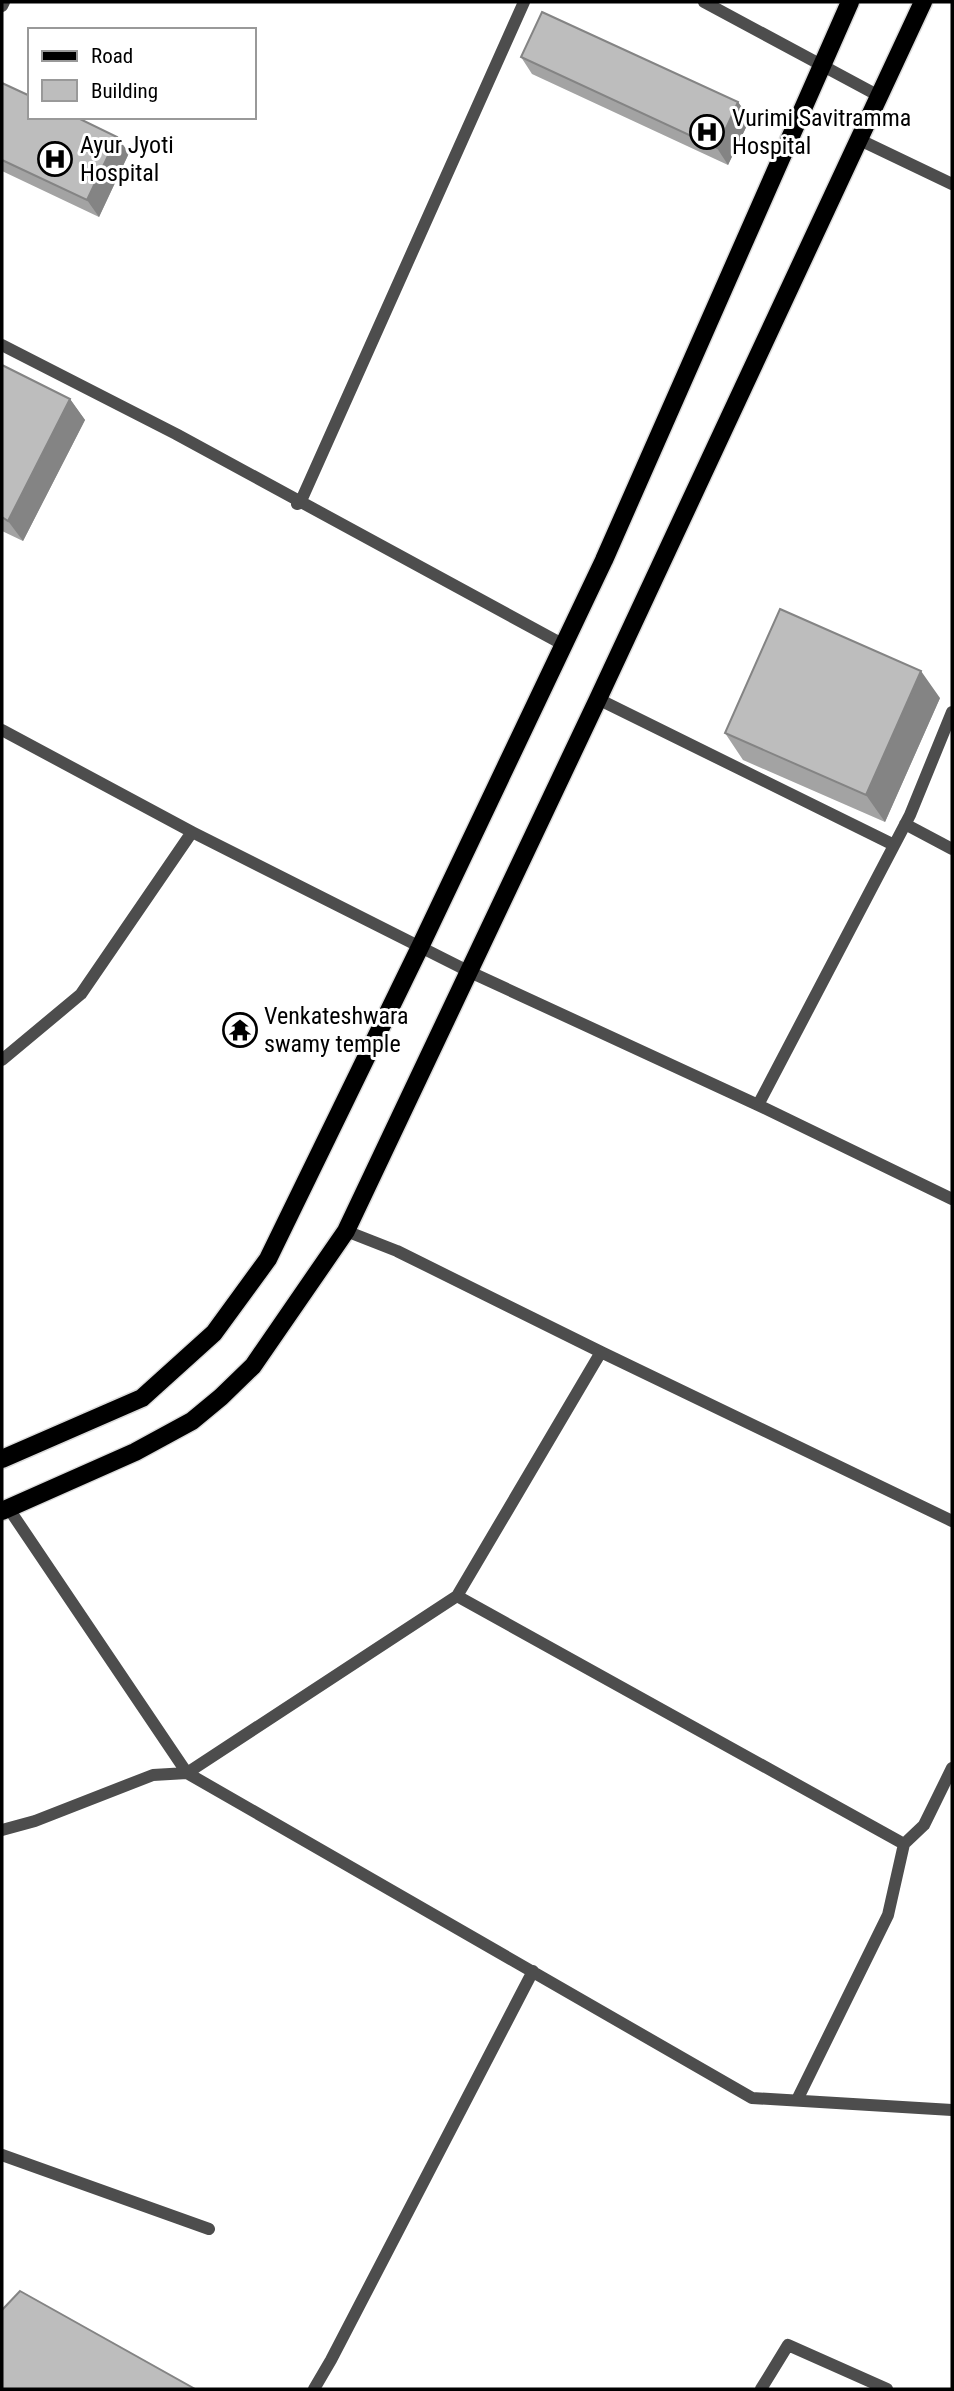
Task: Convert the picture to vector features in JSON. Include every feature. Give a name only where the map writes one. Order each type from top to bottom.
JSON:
[{"type":"main road","points":[[2,1459],[142,1398],[214,1333],[268,1259],[564,645],[850,2]]},
{"type":"main road","points":[[5,1510],[135,1452],[191,1421],[221,1397],[253,1366],[346,1231],[470,972],[923,2]]},
{"type":"street","points":[[299,504],[524,2]]},
{"type":"street","points":[[704,2],[879,96]]},
{"type":"street","points":[[860,140],[952,184]]},
{"type":"street","points":[[2,345],[176,434],[299,504],[564,645]]},
{"type":"street","points":[[598,699],[894,845]]},
{"type":"street","points":[[758,1105],[905,824],[952,712]]},
{"type":"street","points":[[2,730],[192,832],[470,972],[758,1105],[952,1199]]},
{"type":"street","points":[[905,824],[952,849]]},
{"type":"street","points":[[2,1060],[81,994],[192,832]]},
{"type":"street","points":[[346,1231],[397,1251],[952,1521]]},
{"type":"street","points":[[2,1830],[35,1821],[153,1775],[187,1773],[457,1596],[601,1352]]},
{"type":"street","points":[[5,1510],[187,1773],[752,2098],[952,2110]]},
{"type":"street","points":[[457,1596],[904,1844]]},
{"type":"street","points":[[797,2100],[888,1915],[904,1844],[924,1825],[952,1768]]},
{"type":"street","points":[[314,2389],[533,1971]]},
{"type":"street","points":[[2,2155],[209,2229]]},
{"type":"street","points":[[761,2389],[788,2345],[887,2389]]},
{"type":"building","points":[[542,12],[738,102],[717,148],[521,57]]},
{"type":"building","points":[[2,83],[28,95],[28,119],[80,119],[117,137],[87,200],[2,160]]},
{"type":"building","points":[[2,365],[70,399],[8,521],[2,517]]},
{"type":"building","points":[[780,609],[921,671],[866,795],[725,733]]},
{"type":"building","points":[[20,2291],[195,2389],[2,2389],[2,2310]]},
{"type":"place","name":"Vurimi Savitramma Hospital","points":[[707,132]]},
{"type":"place","name":"Ayur Jyoti Hospital","points":[[55,159]]},
{"type":"place","name":"Venkateshwara swamy temple","points":[[240,1030]]}]
